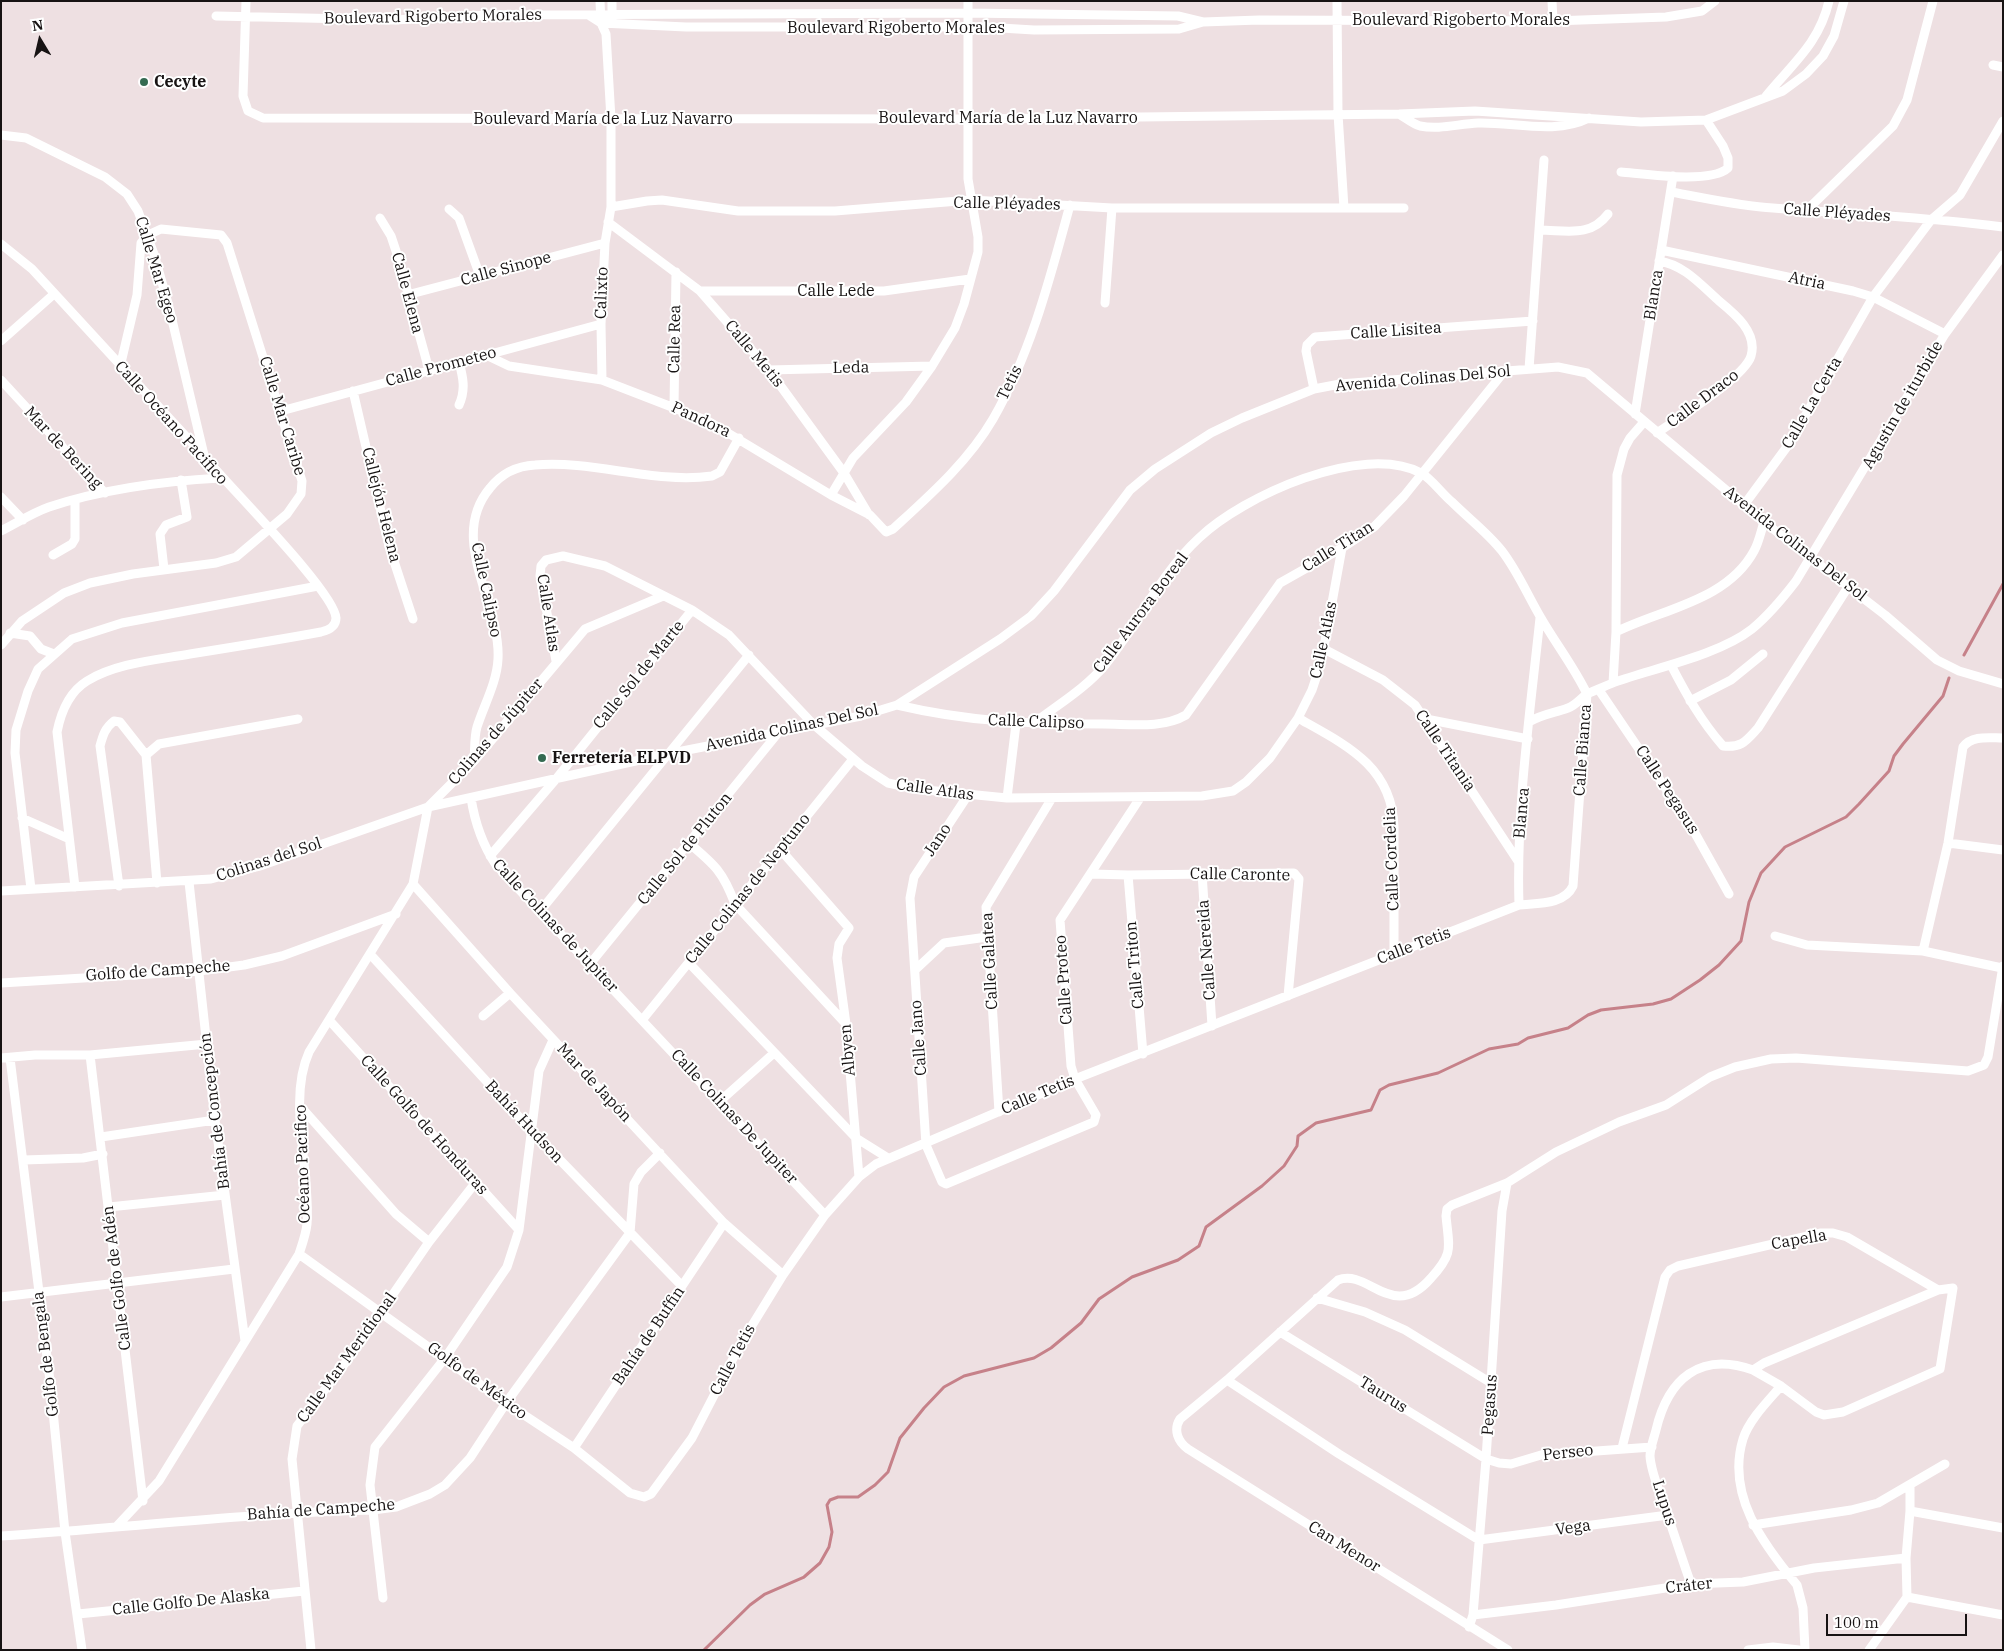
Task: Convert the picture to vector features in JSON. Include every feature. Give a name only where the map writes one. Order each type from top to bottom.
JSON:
[{"type":"street","points":[[246,1],[246,17]]},
{"type":"street","points":[[600,1],[597,18],[606,34]]},
{"type":"street","points":[[606,34],[612,19],[612,1]]},
{"type":"street","points":[[831,495],[853,458],[906,402],[932,366],[955,328],[978,252],[978,237],[968,179],[966,27],[968,1]]},
{"type":"street","points":[[1337,1],[1338,114],[1344,208]]},
{"type":"street","points":[[1552,1],[1553,21]]},
{"type":"street","name":"Boulevard Rigoberto Morales","points":[[612,19],[967,13],[1178,16],[1203,22],[1337,20],[1553,21],[1686,15],[1702,11],[1715,1]]},
{"type":"street","name":"Boulevard María de la Luz Navarro","points":[[1766,96],[1817,36],[1825,19],[1829,1]]},
{"type":"street","name":"Boulevard María de la Luz Navarro","points":[[246,17],[242,96],[248,111],[263,118],[967,119],[1399,114],[1475,110],[1641,122],[1706,120],[1783,91],[1798,80],[1823,56],[1834,36],[1844,1]]},
{"type":"street","points":[[1808,209],[1893,126],[1908,100],[1933,1]]},
{"type":"street","name":"Boulevard Rigoberto Morales","points":[[216,16],[394,20],[490,15],[597,18],[696,27],[966,27],[1034,30],[1179,29],[1203,22]]},
{"type":"street","name":"Calixto","points":[[602,380],[601,324],[605,244],[611,207],[611,119],[606,34]]},
{"type":"street","points":[[1993,64],[2003,67]]},
{"type":"street","points":[[1399,114],[1419,126],[1446,128],[1477,123],[1560,127],[1578,124],[1590,118]]},
{"type":"street","points":[[1621,172],[1674,176],[1715,175],[1723,173],[1728,168],[1728,158],[1723,146],[1706,120]]},
{"type":"street","points":[[1873,297],[1931,220],[1960,195],[2003,121]]},
{"type":"street","name":"Calle Mar Egeo","points":[[1,135],[26,138],[105,177],[127,194],[138,211],[148,235],[169,307],[204,456]]},
{"type":"street","points":[[1529,369],[1544,160]]},
{"type":"street","name":"Blanca","points":[[1635,414],[1674,176]]},
{"type":"street","name":"Calle Pléyades","points":[[1671,192],[1729,203],[1773,208],[1808,209],[2003,227]]},
{"type":"street","name":"Calle Pléyades","points":[[611,207],[648,200],[662,200],[738,211],[836,211],[971,200],[1112,208],[1404,208]]},
{"type":"street","name":"Tetis","points":[[893,529],[953,471],[993,420],[1028,347],[1070,205]]},
{"type":"street","points":[[1106,304],[1112,208]]},
{"type":"street","points":[[449,209],[458,218],[480,276]]},
{"type":"street","points":[[1539,230],[1585,230],[1594,228],[1608,214]]},
{"type":"street","name":"Calle Elena","points":[[380,218],[391,236],[396,250],[429,370]]},
{"type":"street","name":"Calle Metis","points":[[608,222],[700,292],[769,370],[844,473],[870,515]]},
{"type":"street","name":"Calle Mar Caribe","points":[[1,645],[22,621],[64,593],[90,583],[226,560],[252,545],[287,514],[301,494],[302,482],[227,243],[221,235],[161,229],[148,235]]},
{"type":"street","points":[[120,367],[137,295],[141,243],[148,235]]},
{"type":"street","name":"Calle Océano Pacifico","points":[[1,244],[32,270],[270,528],[334,608],[335,624],[331,629],[322,632],[159,659],[105,672],[85,682],[72,696],[61,714],[57,732],[68,838]]},
{"type":"street","name":"Calle Sinope","points":[[407,295],[605,244]]},
{"type":"street","name":"Atria","points":[[1661,250],[1873,297],[1945,334]]},
{"type":"street","name":"Agustin de iturbide","points":[[1671,665],[1721,646],[1752,630],[1779,603],[1811,559],[1945,334],[2003,256]]},
{"type":"street","name":"Calle Draco","points":[[1657,433],[1735,377],[1751,356],[1750,342],[1743,322],[1679,266],[1659,260]]},
{"type":"street","name":"Calle Rea","points":[[674,407],[676,272]]},
{"type":"street","name":"Calle Lede","points":[[700,292],[884,291],[970,279]]},
{"type":"street","points":[[1,341],[54,294]]},
{"type":"street","name":"Calle La Certa","points":[[1744,505],[1789,444],[1873,297]]},
{"type":"street","name":"Calle Lisitea","points":[[1314,389],[1306,351],[1307,345],[1314,337],[1532,322]]},
{"type":"street","name":"Calle Prometeo","points":[[281,411],[601,324]]},
{"type":"street","name":"Pandora","points":[[486,355],[509,366],[602,380],[674,407],[739,438],[831,495],[870,515],[883,532],[893,529]]},
{"type":"street","points":[[459,362],[464,386],[464,396],[459,406]]},
{"type":"street","name":"Leda","points":[[769,370],[932,366]]},
{"type":"street","name":"Avenida Colinas Del Sol","points":[[471,798],[667,754],[861,716],[897,705],[1000,639],[1030,616],[1054,591],[1130,490],[1148,474],[1211,433],[1242,418],[1314,389],[1383,379],[1503,373],[1558,367],[1587,373],[1764,522],[1937,660],[1959,671],[2003,684]]},
{"type":"street","name":"Calle Titan","points":[[1175,721],[1186,715],[1280,583],[1342,548],[1374,527],[1404,496],[1503,373]]},
{"type":"street","name":"Mar de Bering","points":[[1,380],[106,493]]},
{"type":"street","name":"Callejón Helena","points":[[353,391],[389,546],[413,619]]},
{"type":"street","points":[[1613,683],[1619,630],[1617,475],[1624,449],[1630,438],[1644,422]]},
{"type":"street","name":"Calle Calipso","points":[[474,761],[476,729],[492,687],[498,658],[496,636],[479,574],[474,529],[476,511],[484,495],[496,480],[514,469],[534,465],[561,464],[636,474],[712,476],[720,472],[739,438]]},
{"type":"street","name":"Calle Aurora Boreal","points":[[1033,724],[1082,688],[1105,665],[1170,570],[1200,537],[1230,515],[1263,495],[1292,482],[1333,470],[1381,464],[1404,467],[1422,474]]},
{"type":"street","points":[[1422,474],[1501,550],[1516,571],[1540,618],[1579,677],[1587,694],[1567,709],[1546,713],[1529,722]]},
{"type":"street","points":[[1,532],[47,508],[75,500],[181,480],[222,478]]},
{"type":"street","points":[[164,569],[160,534],[166,525],[187,517],[181,480]]},
{"type":"street","points":[[1,496],[23,520]]},
{"type":"street","points":[[53,555],[72,544],[75,539],[75,500]]},
{"type":"street","points":[[1619,630],[1714,592],[1728,582],[1744,567],[1755,550],[1764,522]]},
{"type":"street","name":"Calle Atlas","points":[[556,661],[540,576],[541,566],[546,560],[563,556],[605,566],[692,610],[719,627],[749,655],[813,724],[854,759],[888,783],[916,789],[1007,798],[1140,798],[1218,795],[1233,791],[1270,758],[1298,718],[1316,681],[1324,649],[1342,548]]},
{"type":"street","points":[[31,889],[15,753],[16,730],[28,691],[38,669],[72,639],[122,623],[318,586]]},
{"type":"street","points":[[1671,665],[1690,701],[1723,746],[1735,747],[1746,741],[1763,720],[1848,588]]},
{"type":"street","name":"Colinas de Júpiter","points":[[428,807],[474,761],[556,661],[585,629],[663,596]]},
{"type":"street","name":"Calle Sol de Marte","points":[[490,856],[556,779],[692,610]]},
{"type":"street","name":"Blanca","points":[[1520,905],[1518,861],[1529,722],[1540,618]]},
{"type":"street","points":[[10,633],[30,636],[41,649],[54,654]]},
{"type":"street","name":"Calle Titania","points":[[1324,649],[1383,680],[1415,705],[1426,718],[1518,861]]},
{"type":"street","points":[[1690,701],[1731,680],[1763,654]]},
{"type":"street","points":[[541,910],[749,655]]},
{"type":"street","name":"Calle Bianca","points":[[1570,892],[1573,886],[1587,694],[1613,683],[1671,665]]},
{"type":"street","name":"Calle Pegasus","points":[[1599,690],[1691,826],[1729,894]]},
{"type":"street","name":"Calle Calipso","points":[[897,705],[950,716],[1016,724],[1143,724],[1175,721]]},
{"type":"street","name":"Calle Cordelia","points":[[1298,718],[1355,752],[1369,764],[1382,781],[1389,796],[1394,812],[1394,954]]},
{"type":"street","points":[[1426,718],[1528,739]]},
{"type":"street","points":[[146,755],[159,744],[298,719]]},
{"type":"street","points":[[119,886],[100,746],[108,725],[114,721],[120,722],[146,755],[157,882]]},
{"type":"street","points":[[1007,798],[1016,724]]},
{"type":"street","name":"Calle Sol de Pluton","points":[[590,964],[690,844],[778,732]]},
{"type":"street","points":[[1923,951],[1948,843],[1963,748],[1967,742],[1975,739],[2003,738]]},
{"type":"street","name":"Calle Colinas de Neptuno","points":[[642,1019],[779,848],[854,759]]},
{"type":"street","name":"Jano","points":[[911,888],[914,877],[968,795]]},
{"type":"street","name":"Calle Colinas de Jupiter","points":[[471,798],[476,825],[490,856],[642,1019]]},
{"type":"street","name":"Colinas del Sol","points":[[1,891],[119,886],[157,882],[189,882],[211,879],[260,866],[428,807],[471,798]]},
{"type":"street","name":"Calle Galatea","points":[[999,1112],[985,914],[989,899],[1052,798]]},
{"type":"street","name":"Calle Proteo","points":[[944,1184],[1094,1122],[1096,1119],[1096,1115],[1075,1079],[1071,1066],[1060,920],[1092,874],[1140,798]]},
{"type":"street","name":"Océano Pacifico","points":[[116,1527],[143,1501],[159,1481],[299,1254],[307,1226],[301,1107],[302,1067],[413,884],[428,807]]},
{"type":"street","points":[[22,818],[68,838],[75,887]]},
{"type":"street","points":[[1948,843],[2003,850]]},
{"type":"street","points":[[690,844],[717,868],[726,880],[735,904],[846,1024]]},
{"type":"street","name":"Albyen","points":[[779,848],[849,928],[837,950],[846,1024],[859,1177]]},
{"type":"street","name":"Calle Nereida","points":[[1202,873],[1212,1026]]},
{"type":"street","name":"Calle Caronte","points":[[1092,874],[1294,873],[1298,875],[1288,996]]},
{"type":"street","name":"Calle Triton","points":[[1128,875],[1143,1054]]},
{"type":"street","name":"Bahía de Concepción","points":[[189,882],[215,1120],[244,1341]]},
{"type":"street","name":"Mar de Japón","points":[[413,884],[553,1040],[724,1223],[783,1274]]},
{"type":"street","name":"Calle Jano","points":[[911,888],[926,1144],[944,1184]]},
{"type":"street","name":"Calle Tetis","points":[[656,1490],[692,1438],[740,1345],[783,1274],[826,1215],[859,1177],[888,1158],[926,1144],[1075,1079],[1143,1054],[1394,954],[1520,905],[1550,902],[1561,899],[1570,892]]},
{"type":"street","name":"Golfo de Campeche","points":[[1,983],[199,971],[244,965],[282,956],[396,914]]},
{"type":"street","points":[[1479,1540],[1339,1454],[1227,1380],[1317,1298],[1344,1278],[1351,1278],[1375,1290],[1397,1296],[1406,1296],[1421,1290],[1449,1255],[1447,1209],[1463,1200],[1507,1183],[1556,1152],[1597,1132],[1666,1105],[1710,1077],[1771,1059],[1796,1058],[1925,1069],[1975,1070],[1984,1065],[1988,1057],[2003,967],[1923,951],[1807,945],[1775,936]]},
{"type":"street","points":[[915,970],[944,943],[987,937]]},
{"type":"street","name":"Bahía Hudson","points":[[370,954],[532,1131],[682,1286]]},
{"type":"street","points":[[688,963],[856,1138],[888,1158]]},
{"type":"street","points":[[483,1016],[510,993]]},
{"type":"street","name":"Calle Colinas De Jupiter","points":[[642,1019],[826,1215]]},
{"type":"street","name":"Calle Golfo de Honduras","points":[[330,1021],[519,1230]]},
{"type":"street","points":[[383,1598],[370,1485],[375,1447],[445,1358],[500,1280],[510,1259],[519,1230],[539,1071],[553,1040]]},
{"type":"street","points":[[6,1058],[35,1055],[90,1055],[207,1044]]},
{"type":"street","points":[[719,1102],[774,1053]]},
{"type":"street","name":"Calle Golfo de Adén","points":[[90,1055],[119,1284],[143,1501]]},
{"type":"street","name":"Golfo de Bengala","points":[[6,1058],[24,1160],[65,1532],[82,1650]]},
{"type":"street","points":[[301,1107],[396,1214],[429,1242]]},
{"type":"street","points":[[101,1137],[215,1120]]},
{"type":"street","points":[[630,1233],[634,1184],[640,1172],[660,1153]]},
{"type":"street","points":[[24,1160],[83,1158],[103,1154]]},
{"type":"street","name":"Calle Mar Meridional","points":[[311,1650],[292,1459],[297,1426],[381,1312],[429,1242],[476,1182]]},
{"type":"street","name":"Pegasus","points":[[1470,1626],[1473,1615],[1486,1459],[1502,1211],[1507,1183]]},
{"type":"street","points":[[109,1207],[225,1195]]},
{"type":"street","name":"Bahía de Buffin","points":[[574,1448],[724,1223]]},
{"type":"street","name":"Bahía de Campeche","points":[[1,1536],[65,1532],[202,1518],[373,1510],[415,1501],[445,1485],[470,1458],[506,1403],[630,1233]]},
{"type":"street","name":"Capella","points":[[1622,1448],[1665,1277],[1670,1270],[1678,1266],[1821,1233],[1833,1233],[1847,1237],[1938,1290],[1953,1288],[1940,1369],[1844,1412],[1833,1415],[1816,1412],[1781,1386]]},
{"type":"street","name":"Golfo de México","points":[[299,1254],[506,1403],[574,1448],[636,1496],[644,1497],[656,1490]]},
{"type":"street","points":[[1,1297],[39,1294],[234,1269]]},
{"type":"street","points":[[1753,1370],[1764,1363],[1938,1290]]},
{"type":"street","points":[[1317,1298],[1365,1312],[1405,1330],[1491,1383]]},
{"type":"street","name":"Taurus","points":[[1280,1332],[1486,1459]]},
{"type":"street","name":"Lupus","points":[[1691,1584],[1650,1456],[1659,1420],[1672,1390],[1698,1367],[1710,1364],[1727,1364],[1753,1370],[1781,1386]]},
{"type":"street","name":"Can Menor","points":[[1227,1380],[1180,1418],[1176,1425],[1181,1444],[1508,1650]]},
{"type":"street","points":[[1781,1386],[1762,1409],[1743,1438],[1738,1468],[1743,1502],[1753,1525],[1801,1595],[1805,1650]]},
{"type":"street","name":"Perseo","points":[[1486,1459],[1511,1464],[1540,1455],[1652,1447]]},
{"type":"street","points":[[1753,1525],[1851,1510],[1878,1503],[1910,1487],[1945,1464]]},
{"type":"street","points":[[1869,1650],[1907,1598],[1906,1558],[1910,1487]]},
{"type":"street","points":[[1910,1511],[1927,1512],[2003,1528]]},
{"type":"street","name":"Vega","points":[[1479,1540],[1668,1515]]},
{"type":"street","name":"Cráter","points":[[1473,1615],[1556,1605],[1691,1584],[1743,1582],[1814,1568],[1906,1558]]},
{"type":"street","name":"Calle Golfo De Alaska","points":[[78,1614],[304,1591]]},
{"type":"street","points":[[1907,1598],[2003,1616]]},
{"type":"street","points":[[1748,1650],[1773,1647],[1799,1650]]},
{"type":"waterway","points":[[1964,655],[2003,584]]},
{"type":"waterway","points":[[704,1650],[750,1605],[765,1594],[804,1577],[820,1563],[829,1547],[832,1532],[827,1505],[830,1500],[838,1497],[858,1497],[875,1485],[888,1472],[900,1438],[944,1387],[964,1376],[1034,1358],[1051,1348],[1081,1323],[1099,1299],[1132,1277],[1178,1260],[1199,1246],[1206,1227],[1262,1186],[1284,1166],[1297,1146],[1298,1136],[1316,1123],[1371,1110],[1380,1090],[1389,1085],[1438,1073],[1489,1049],[1518,1044],[1528,1038],[1568,1028],[1588,1015],[1601,1010],[1653,1004],[1671,999],[1700,980],[1719,965],[1741,941],[1749,902],[1761,873],[1785,847],[1846,817],[1859,804],[1889,771],[1894,756],[1943,696],[1949,678]]},
{"type":"place","name":"Cecyte","points":[[144,82]]},
{"type":"place","name":"Ferretería ELPVD","points":[[542,758]]}]
